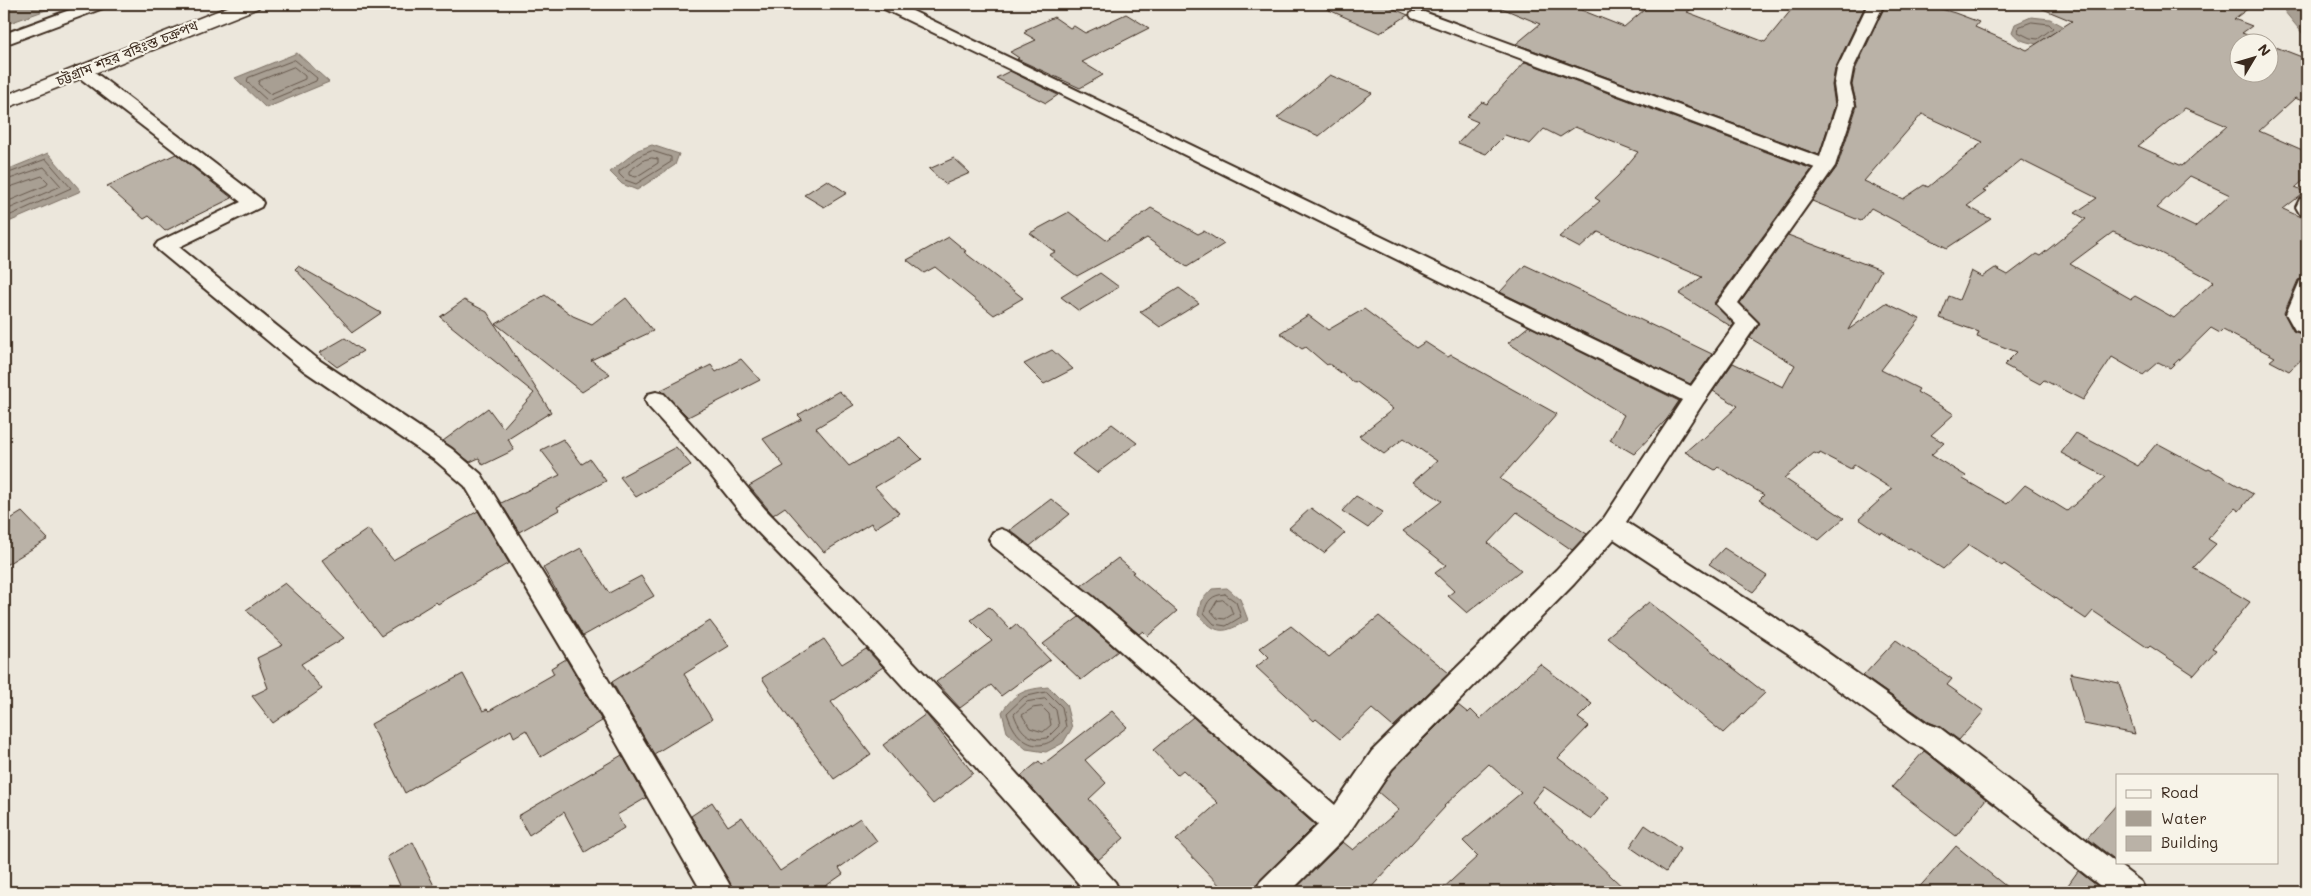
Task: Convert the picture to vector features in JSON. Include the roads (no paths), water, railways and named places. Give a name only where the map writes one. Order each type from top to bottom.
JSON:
[{"type":"main road","name":"চট্টগ্রাম শহর বহিঃস্ত চক্রপথ","points":[[4,87],[215,4]]},
{"type":"main road","name":"চট্টগ্রাম শহর বহিঃস্ত চক্রপথ","points":[[4,103],[251,4]]},
{"type":"street","points":[[4,40],[100,4]]},
{"type":"street","points":[[886,4],[1063,88],[1695,397]]},
{"type":"street","points":[[1270,892],[1338,825],[1382,760],[1565,577],[1612,524],[1695,397],[1748,322],[1726,304],[1826,166],[1846,104],[1842,85],[1845,69],[1876,4]]},
{"type":"street","points":[[1418,15],[1826,166]]},
{"type":"street","points":[[82,71],[254,203],[166,246],[311,365],[444,455],[473,480],[595,681],[718,892]]},
{"type":"street","points":[[2307,203],[2305,207],[2307,210]]},
{"type":"street","points":[[2307,286],[2296,314],[2302,324],[2307,327]]},
{"type":"street","points":[[656,400],[717,467],[757,516],[954,723],[1105,892]]},
{"type":"street","points":[[1612,524],[1796,644],[1920,734],[1930,737],[2131,892]]},
{"type":"street","points":[[1001,539],[1083,603],[1338,825]]},
{"type":"water","points":[[4,4],[63,4],[4,25]]},
{"type":"water","points":[[2297,4],[2307,4],[2307,35],[2303,34],[2285,12]]},
{"type":"water","points":[[2031,17],[2050,19],[2063,26],[2039,44],[2017,38],[2012,32],[2015,24]]},
{"type":"water","points":[[297,53],[329,82],[266,108],[235,78]]},
{"type":"water","points":[[652,145],[679,154],[675,165],[637,190],[622,184],[610,172],[638,150]]},
{"type":"water","points":[[48,153],[81,191],[4,224],[4,171]]},
{"type":"water","points":[[1227,588],[1240,599],[1248,620],[1226,630],[1216,629],[1198,615],[1201,601],[1212,589]]},
{"type":"water","points":[[1049,687],[1066,704],[1072,728],[1063,743],[1046,752],[1026,749],[1007,732],[1002,712],[1012,700],[1022,693]]}]
